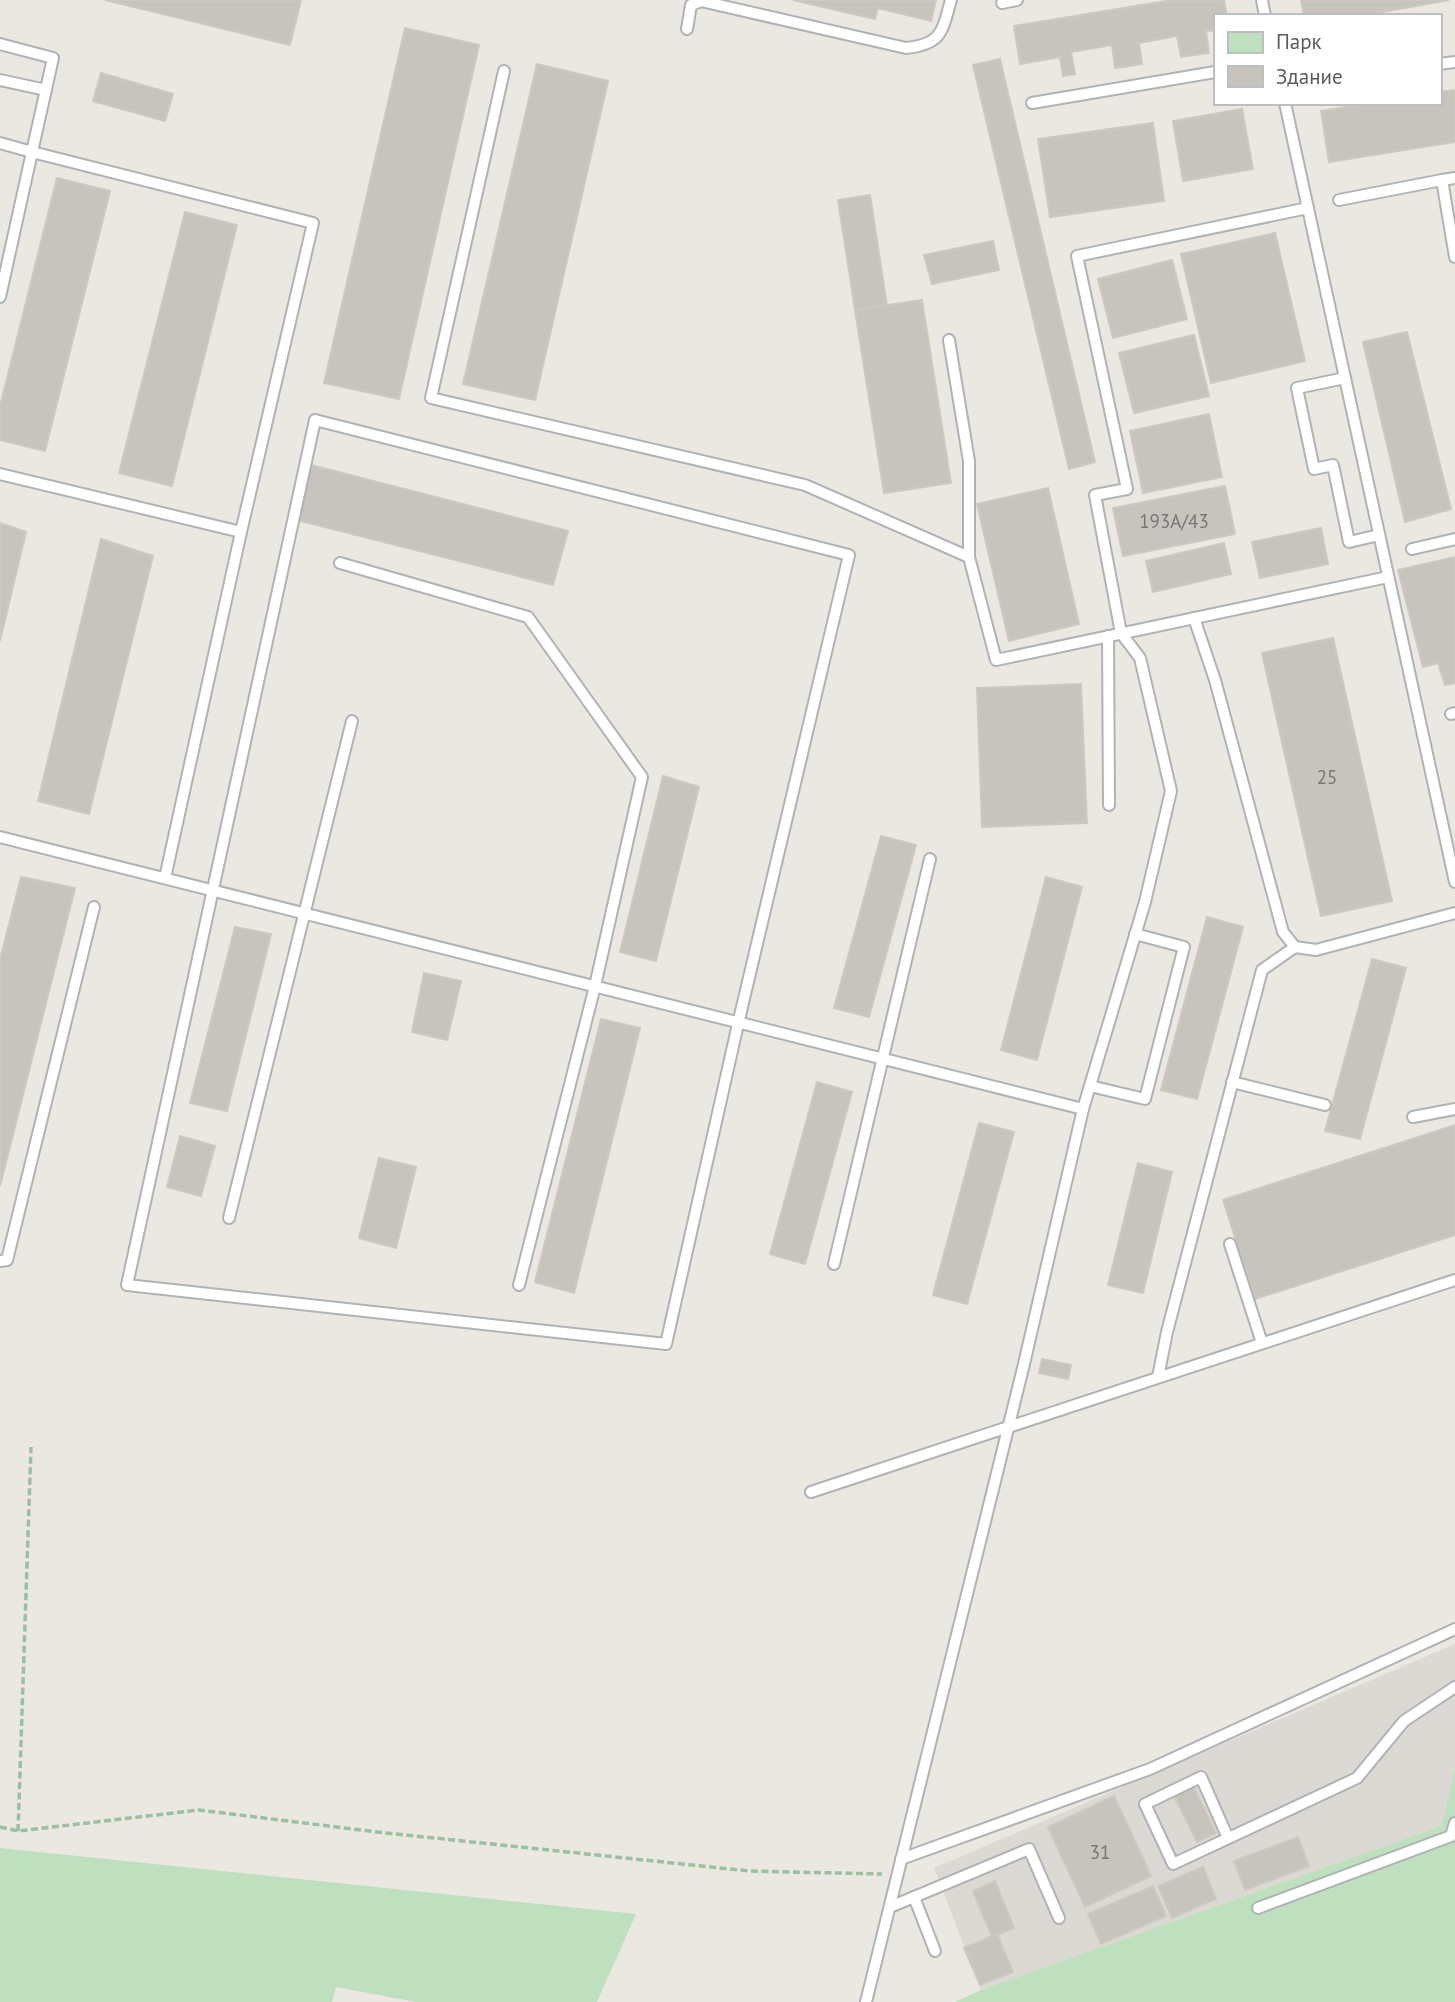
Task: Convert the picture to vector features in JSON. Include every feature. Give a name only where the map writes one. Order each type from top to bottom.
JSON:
[{"type":"lane","points":[[687,29],[691,5],[701,1],[906,48],[927,45],[943,30],[951,0]]},
{"type":"lane","points":[[1002,3],[1017,0]]},
{"type":"lane","points":[[0,44],[53,58],[0,297]]},
{"type":"lane","points":[[504,71],[431,398],[805,485],[969,557]]},
{"type":"lane","points":[[1032,103],[1214,72]]},
{"type":"lane","points":[[0,80],[46,90]]},
{"type":"lane","points":[[1284,105],[1455,882]]},
{"type":"lane","points":[[0,143],[313,223],[241,532],[165,878]]},
{"type":"lane","points":[[1339,200],[1455,178]]},
{"type":"lane","points":[[1442,180],[1455,257]]},
{"type":"lane","points":[[866,2002],[1008,1427],[1083,1109],[1135,934],[1171,791],[1140,658],[1121,634],[1095,495],[1127,489],[1077,256],[1308,208]]},
{"type":"lane","points":[[949,340],[969,461],[969,557],[996,660],[1388,577]]},
{"type":"lane","points":[[1345,378],[1297,388],[1314,469],[1333,465],[1349,541],[1379,535]]},
{"type":"lane","points":[[315,420],[849,555],[666,1343],[127,1285],[213,890],[315,420]]},
{"type":"lane","points":[[0,474],[241,532]]},
{"type":"lane","points":[[1412,549],[1455,539]]},
{"type":"lane","points":[[340,563],[527,617],[642,777],[595,986],[519,1285]]},
{"type":"lane","points":[[1194,618],[1215,680],[1283,932],[1295,947]]},
{"type":"lane","points":[[1108,636],[1109,805]]},
{"type":"lane","points":[[229,1218],[352,721]]},
{"type":"lane","points":[[0,837],[1083,1109]]},
{"type":"lane","points":[[834,1264],[930,859]]},
{"type":"lane","points":[[0,1261],[7,1260],[94,907]]},
{"type":"lane","points":[[1158,1377],[1167,1332],[1262,970],[1295,947],[1317,950],[1455,912]]},
{"type":"lane","points":[[1090,1086],[1145,1099],[1184,947],[1135,934]]},
{"type":"lane","points":[[1232,1082],[1325,1105]]},
{"type":"lane","points":[[1413,1117],[1455,1109]]},
{"type":"lane","points":[[1230,1244],[1262,1343]]},
{"type":"lane","points":[[811,1492],[1455,1280]]},
{"type":"lane","points":[[901,1860],[1150,1769],[1455,1629]]},
{"type":"lane","points":[[1228,1838],[1201,1777],[1145,1804],[1173,1864],[1228,1838],[1357,1777],[1404,1721],[1455,1687]]},
{"type":"lane","points":[[1258,1908],[1451,1836],[1455,1823]]},
{"type":"lane","points":[[890,1906],[1029,1849],[1059,1918]]},
{"type":"lane","points":[[914,1897],[935,1951]]},
{"type":"path","points":[[18,1831],[31,1447]]},
{"type":"path","points":[[0,1828],[18,1831],[199,1810],[377,1832],[749,1871],[898,1874]]},
{"type":"shaded area","points":[[1455,1644],[1455,1768],[1441,1826],[981,1990],[934,1868]]},
{"type":"green space","points":[[1455,1768],[1455,2002],[955,2002],[981,1990],[1441,1826]]},
{"type":"green space","points":[[0,1848],[636,1914],[597,2002],[416,2002],[336,1987],[332,2002],[0,2002]]},
{"type":"building","points":[[105,0],[301,0],[290,45]]},
{"type":"building","points":[[793,0],[936,0],[931,21],[878,8],[875,19]]},
{"type":"building","points":[[1172,0],[1224,0],[1227,14],[1214,14],[1214,30],[1206,31],[1209,53],[1181,57],[1177,36],[1139,43],[1142,64],[1115,68],[1112,45],[1071,52],[1075,74],[1063,76],[1060,57],[1020,64],[1014,26]]},
{"type":"building","points":[[1301,0],[1449,0],[1371,14],[1304,14]]},
{"type":"building","points":[[405,28],[479,45],[399,399],[324,383]]},
{"type":"building","points":[[1000,59],[1095,462],[1069,469],[973,65]]},
{"type":"building","points":[[537,64],[608,81],[535,400],[463,384]]},
{"type":"building","points":[[101,73],[173,94],[165,121],[93,101]]},
{"type":"building","points":[[1455,90],[1455,142],[1329,162],[1321,111],[1358,105],[1441,105],[1441,92]]},
{"type":"building","points":[[1242,109],[1253,169],[1183,181],[1173,121]]},
{"type":"building","points":[[1153,123],[1164,201],[1050,217],[1038,139]]},
{"type":"building","points":[[57,178],[110,191],[45,451],[0,440],[0,406]]},
{"type":"building","points":[[870,195],[887,306],[855,310],[838,200]]},
{"type":"building","points":[[185,212],[237,225],[172,486],[119,473]]},
{"type":"building","points":[[1275,233],[1305,361],[1211,383],[1181,254]]},
{"type":"building","points":[[993,241],[999,270],[932,284],[924,255]]},
{"type":"building","points":[[1172,260],[1187,319],[1113,338],[1098,279]]},
{"type":"building","points":[[922,300],[951,483],[884,493],[855,310]]},
{"type":"building","points":[[1407,332],[1451,509],[1405,522],[1363,342]]},
{"type":"building","points":[[1194,335],[1209,396],[1134,413],[1119,353]]},
{"type":"building","points":[[1209,414],[1222,477],[1143,493],[1130,431]]},
{"type":"building","points":[[311,465],[568,531],[553,585],[297,520]]},
{"type":"building","points":[[1225,486],[1235,534],[1123,556],[1113,508]]},
{"type":"building","points":[[1048,488],[1079,624],[1009,641],[977,504]]},
{"type":"building","points":[[0,523],[26,532],[0,641]]},
{"type":"building","points":[[1321,528],[1328,564],[1260,578],[1252,542]]},
{"type":"building","points":[[101,539],[153,556],[89,814],[38,801]]},
{"type":"building","points":[[1224,543],[1231,574],[1153,592],[1146,561]]},
{"type":"building","points":[[1455,557],[1455,683],[1445,685],[1438,663],[1423,667],[1398,570]]},
{"type":"building","points":[[1333,638],[1392,901],[1321,916],[1262,653]]},
{"type":"building","points":[[1081,684],[1087,823],[982,827],[977,688]]},
{"type":"building","points":[[663,776],[699,787],[656,961],[620,952]]},
{"type":"building","points":[[881,836],[916,845],[869,1017],[834,1008]]},
{"type":"building","points":[[21,877],[75,888],[0,1186],[0,960]]},
{"type":"building","points":[[1046,877],[1082,887],[1037,1060],[1001,1050]]},
{"type":"building","points":[[1207,917],[1243,927],[1197,1099],[1161,1090]]},
{"type":"building","points":[[235,927],[271,934],[227,1111],[190,1103]]},
{"type":"building","points":[[1372,959],[1406,968],[1360,1139],[1325,1131]]},
{"type":"building","points":[[424,973],[461,981],[447,1040],[412,1032]]},
{"type":"building","points":[[601,1019],[640,1028],[574,1293],[535,1282]]},
{"type":"building","points":[[817,1082],[852,1092],[805,1264],[770,1254]]},
{"type":"building","points":[[979,1123],[1014,1132],[967,1304],[933,1295]]},
{"type":"building","points":[[1455,1125],[1455,1235],[1255,1299],[1223,1200]]},
{"type":"building","points":[[180,1136],[215,1146],[201,1196],[167,1187]]},
{"type":"building","points":[[379,1158],[416,1167],[396,1248],[359,1238]]},
{"type":"building","points":[[1138,1163],[1172,1172],[1143,1293],[1108,1285]]},
{"type":"building","points":[[1042,1359],[1071,1365],[1068,1379],[1039,1373]]},
{"type":"building","points":[[1193,1786],[1216,1833],[1197,1842],[1174,1796]]},
{"type":"building","points":[[1114,1796],[1151,1876],[1085,1907],[1048,1827]]},
{"type":"building","points":[[1298,1837],[1309,1866],[1245,1890],[1234,1861]]},
{"type":"building","points":[[1203,1867],[1216,1899],[1172,1918],[1158,1886]]},
{"type":"building","points":[[995,1881],[1014,1928],[992,1937],[973,1891]]},
{"type":"building","points":[[1153,1886],[1166,1916],[1101,1944],[1088,1914]]},
{"type":"building","points":[[997,1934],[1013,1972],[980,1985],[964,1948]]}]
